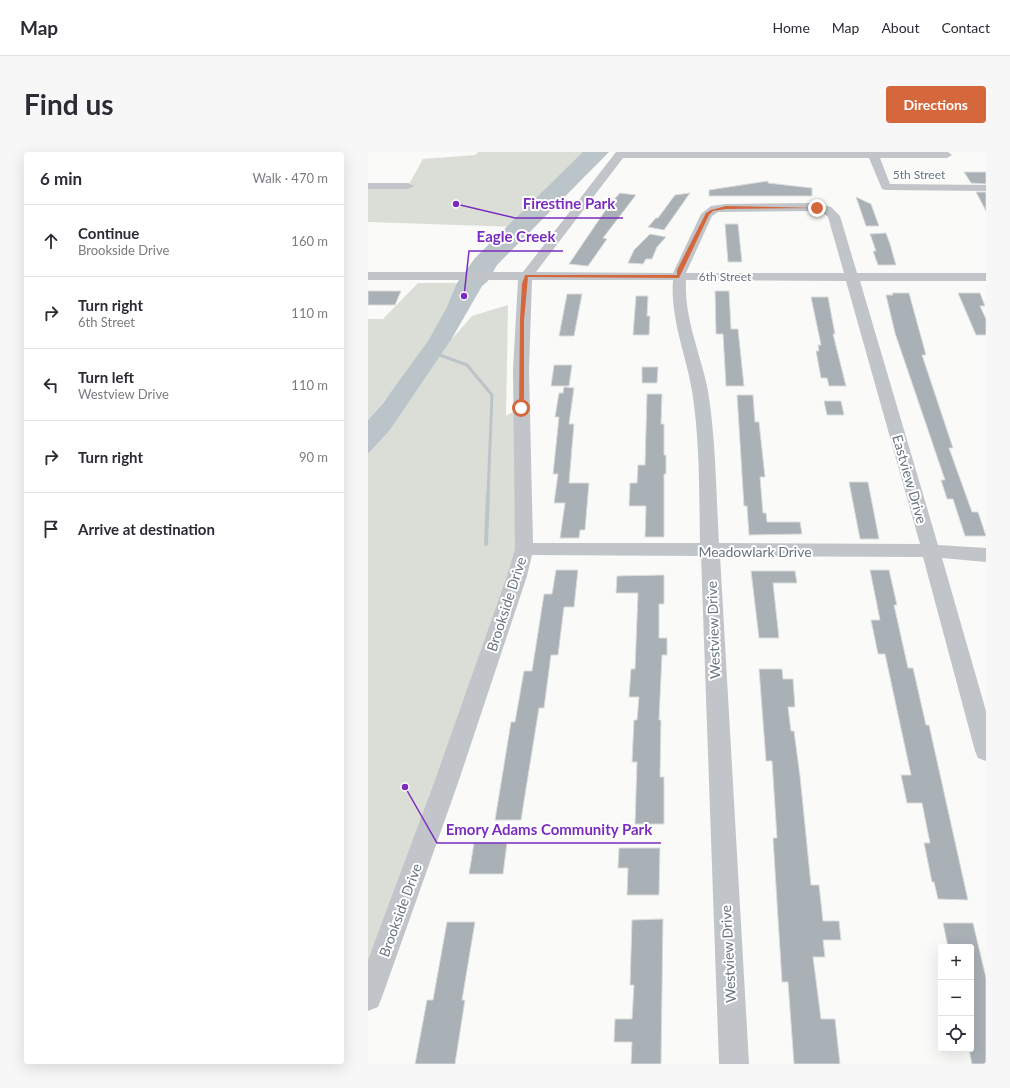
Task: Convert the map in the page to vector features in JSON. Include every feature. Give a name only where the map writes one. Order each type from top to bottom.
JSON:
[{"type":"street","points":[[621,153],[947,155]]},
{"type":"street","name":"Brookside Drive","points":[[368,997],[446,783],[517,576],[524,549],[521,370],[523,291],[526,276],[621,153]]},
{"type":"street","name":"5th Street","points":[[873,155],[886,187],[986,188]]},
{"type":"street","points":[[368,186],[408,186]]},
{"type":"street","name":"Eastview Drive","points":[[715,209],[813,207],[827,210],[834,216],[986,751]]},
{"type":"street","name":"Westview Drive","points":[[715,209],[707,214],[680,270],[679,276],[681,319],[701,400],[710,551],[723,865],[734,1064]]},
{"type":"street","name":"6th Street","points":[[368,276],[986,277]]},
{"type":"street","name":"Meadowlark Drive","points":[[524,549],[930,551],[986,555]]},
{"type":"shaded area","points":[[478,152],[596,152],[521,227],[368,222],[368,186],[408,186],[423,159],[475,155]]},
{"type":"shaded area","points":[[583,152],[609,152],[497,265],[488,281],[482,286],[451,340],[390,430],[368,454],[368,420],[383,403],[428,341],[446,309],[457,283],[475,258]]},
{"type":"shaded area","points":[[418,283],[457,283],[451,300],[431,336],[406,373],[368,420],[368,319],[383,319]]},
{"type":"shaded area","points":[[508,305],[506,416],[521,407],[524,549],[368,999],[368,454],[390,430],[451,340],[472,316]]},
{"type":"building","points":[[964,172],[986,172],[986,184],[971,183]]},
{"type":"building","points":[[768,181],[768,183],[812,188],[812,196],[709,196],[709,190]]},
{"type":"building","points":[[976,192],[986,192],[986,211]]},
{"type":"building","points":[[620,193],[636,195],[603,238],[607,239],[588,266],[569,264],[609,205]]},
{"type":"building","points":[[690,193],[664,230],[648,227],[656,218],[658,218],[675,195]]},
{"type":"building","points":[[856,197],[871,204],[879,226],[866,226]]},
{"type":"building","points":[[725,224],[738,224],[742,262],[728,262]]},
{"type":"building","points":[[886,233],[896,265],[878,265],[873,251],[876,251],[870,234]]},
{"type":"building","points":[[650,234],[666,237],[657,247],[652,259],[646,259],[643,264],[628,263],[634,250]]},
{"type":"building","points":[[368,291],[401,291],[395,305],[368,305]]},
{"type":"building","points":[[715,291],[729,291],[731,329],[738,329],[744,386],[726,386],[723,334],[716,334]]},
{"type":"building","points":[[892,293],[909,293],[926,355],[922,355],[953,448],[949,448],[972,512],[978,512],[986,536],[965,536],[953,499],[947,499],[941,480],[945,480],[895,333],[886,295],[893,295]]},
{"type":"building","points":[[958,293],[980,293],[985,306],[980,306],[986,319],[986,335],[976,335]]},
{"type":"building","points":[[567,294],[582,294],[574,336],[559,336]]},
{"type":"building","points":[[636,296],[648,296],[647,316],[650,316],[649,335],[633,335]]},
{"type":"building","points":[[811,297],[828,297],[835,334],[833,334],[846,386],[829,386],[827,378],[821,378],[816,351],[819,351],[818,345],[821,345]]},
{"type":"building","points":[[554,365],[572,365],[569,386],[551,386]]},
{"type":"building","points":[[642,367],[658,367],[657,383],[642,383]]},
{"type":"building","points":[[564,387],[574,388],[569,424],[574,424],[569,483],[589,483],[585,530],[580,530],[579,538],[560,538],[565,503],[554,503],[558,474],[553,474],[559,417],[555,417],[559,393],[563,393]]},
{"type":"building","points":[[647,394],[662,394],[661,424],[664,424],[664,455],[666,455],[666,474],[664,474],[664,537],[645,537],[646,506],[629,506],[630,483],[637,483],[638,465],[645,465]]},
{"type":"building","points":[[737,395],[753,395],[755,422],[759,422],[765,477],[760,477],[763,513],[766,513],[767,522],[800,522],[802,534],[749,535],[747,506],[744,506]]},
{"type":"building","points":[[824,401],[841,401],[844,415],[827,415]]},
{"type":"building","points":[[849,482],[868,482],[879,539],[860,539]]},
{"type":"building","points":[[556,570],[578,570],[574,607],[564,607],[558,655],[551,655],[544,708],[539,708],[521,820],[495,820],[511,722],[515,722],[524,671],[532,671],[544,594],[552,594]]},
{"type":"building","points":[[870,570],[889,570],[897,605],[894,605],[908,668],[913,668],[926,725],[929,725],[968,900],[938,899],[934,882],[932,882],[924,843],[930,843],[922,803],[907,803],[901,775],[911,775],[885,654],[878,654],[871,620],[880,620]]},
{"type":"building","points":[[751,571],[795,571],[797,583],[773,583],[779,638],[759,638]]},
{"type":"building","points":[[664,575],[664,604],[659,604],[659,638],[667,638],[667,655],[662,655],[659,720],[661,720],[660,777],[664,777],[664,824],[635,824],[637,762],[632,762],[634,720],[637,720],[639,697],[629,697],[631,669],[635,669],[638,593],[616,593],[617,576]]},
{"type":"building","points":[[759,669],[782,669],[783,679],[793,679],[795,707],[788,707],[791,731],[794,731],[800,776],[811,885],[819,885],[823,921],[839,921],[841,940],[823,940],[825,957],[813,957],[821,1019],[835,1019],[840,1064],[794,1064],[788,982],[782,982],[773,838],[777,838],[772,761],[766,761]]},
{"type":"building","points":[[474,843],[507,843],[503,874],[469,874]]},
{"type":"building","points":[[619,848],[660,848],[659,895],[627,895],[628,868],[618,868]]},
{"type":"building","points":[[663,919],[661,1064],[631,1064],[632,1042],[614,1042],[615,1019],[632,1019],[634,985],[630,985],[632,920]]},
{"type":"building","points":[[447,922],[475,922],[462,1000],[465,1000],[455,1064],[415,1064],[427,1000],[433,1000]]},
{"type":"building","points":[[943,923],[973,923],[986,978],[986,1064],[972,1064],[970,1052],[974,1052],[974,944],[947,944]]},
{"type":"waterway","points":[[437,354],[467,365],[492,395],[488,495]]},
{"type":"waterway","points":[[486,544],[488,494]]},
{"type":"place","name":"Firestine Park","points":[[456,204]]},
{"type":"place","name":"Eagle Creek","points":[[464,296]]},
{"type":"place","name":"Emory Adams Community Park","points":[[405,787]]},
{"type":"route","points":[[521,408],[522,320],[524,284],[526,276],[679,276],[680,270],[707,214],[715,209],[817,208]]}]
